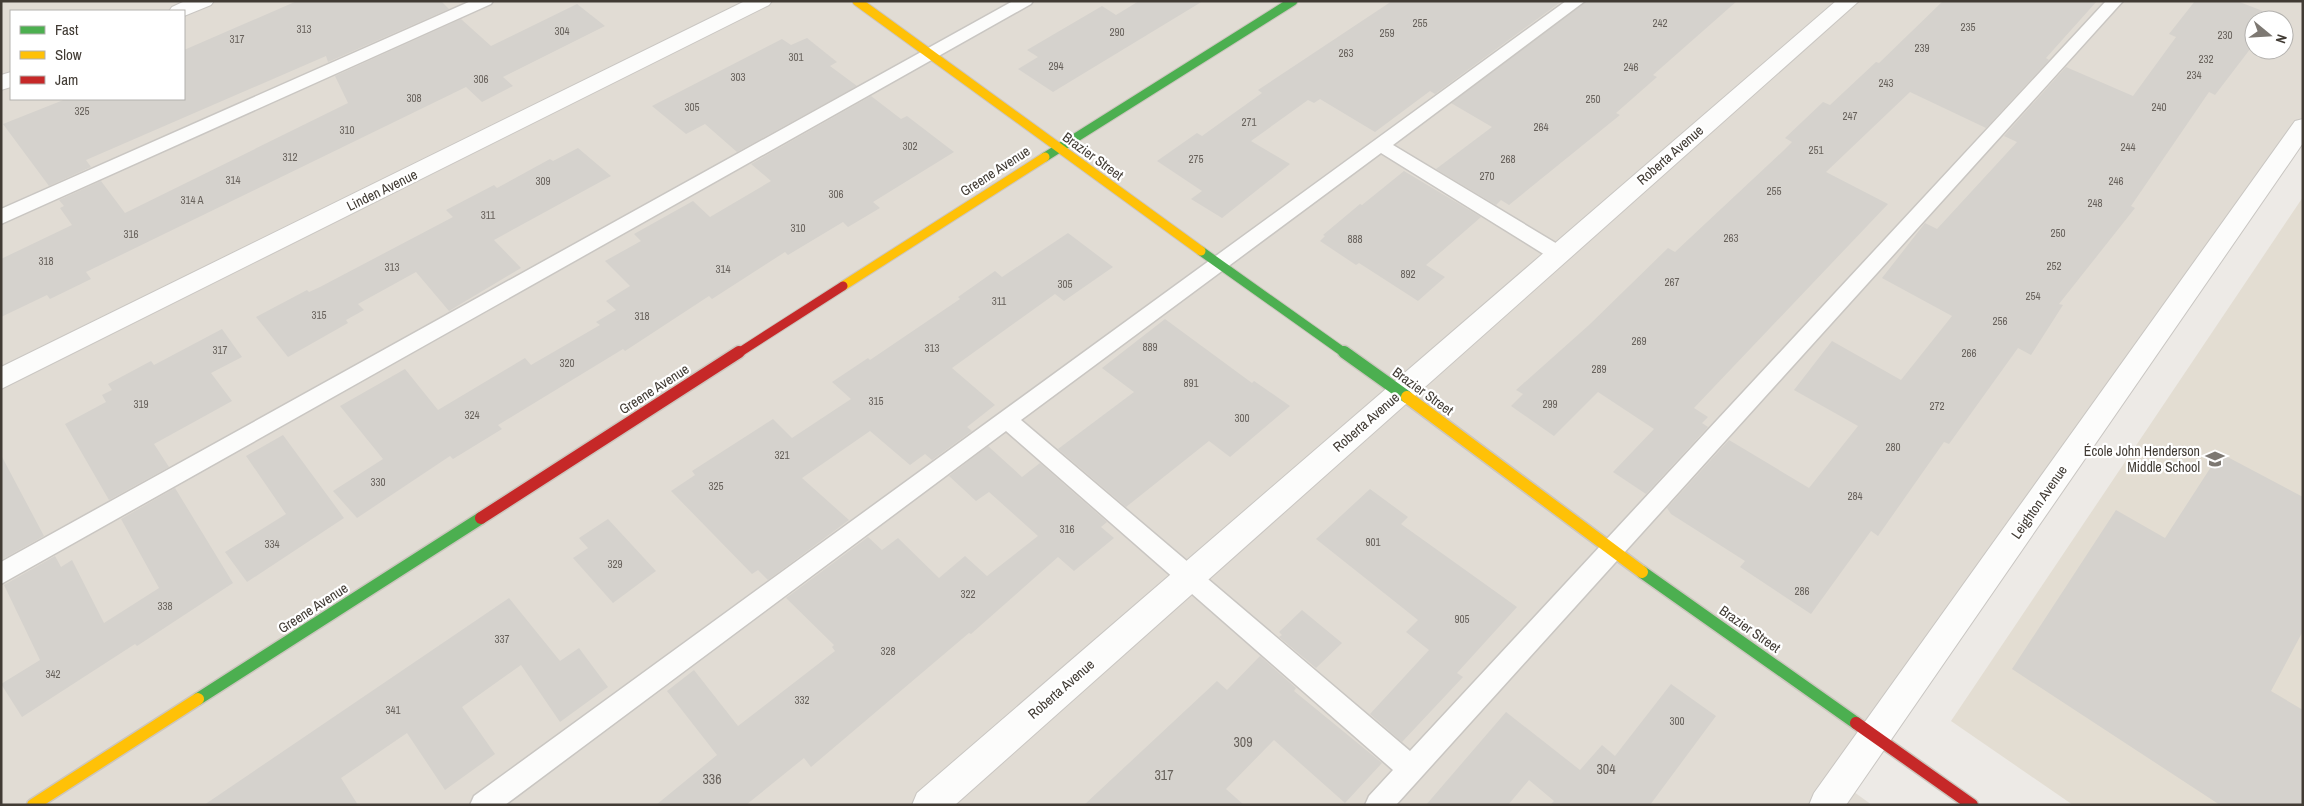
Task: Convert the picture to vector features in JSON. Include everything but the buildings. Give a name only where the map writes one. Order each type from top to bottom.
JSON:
[{"type":"street","points":[[182,10],[204,1]]},
{"type":"street","name":"Linden Avenue","points":[[1,380],[762,1]]},
{"type":"street","name":"Brazier Street","points":[[857,1],[932,54],[1057,149],[1400,392],[1611,550],[1819,695],[1972,805]]},
{"type":"street","name":"Greene Avenue","points":[[33,805],[1057,149],[1293,1]]},
{"type":"street","name":"Roberta Avenue","points":[[929,805],[1557,253],[1849,1]]},
{"type":"street","name":"Leighton Avenue","points":[[1826,805],[2303,126]]},
{"type":"lane","points":[[1,217],[485,1]]},
{"type":"lane","points":[[1,574],[1025,1]]},
{"type":"lane","points":[[483,805],[1576,1]]},
{"type":"lane","points":[[1378,805],[2115,1]]},
{"type":"lane","points":[[1380,145],[1557,253]]},
{"type":"lane","points":[[1006,419],[1190,576],[1411,769]]},
{"type":"shaded area","points":[[1,1],[2303,1],[2303,131],[1854,792],[1872,805],[1,805]]},
{"type":"shaded area","name":"École John Henderson Middle School","points":[[2303,197],[2303,805],[2073,805],[1951,721]]},
{"type":"traffic: fast","points":[[1045,157],[1293,1]]},
{"type":"traffic: fast","points":[[1201,251],[1407,397]]},
{"type":"traffic: fast","points":[[198,699],[481,518]]},
{"type":"traffic: fast","points":[[1642,572],[1856,723]]},
{"type":"traffic: slow","points":[[857,1],[1201,251]]},
{"type":"traffic: slow","points":[[843,286],[1045,157]]},
{"type":"traffic: slow","points":[[1407,397],[1642,572]]},
{"type":"traffic: slow","points":[[33,805],[198,699]]},
{"type":"traffic: jam","points":[[481,518],[843,286]]},
{"type":"traffic: jam","points":[[1856,723],[1972,805]]},
{"type":"place","name":"École John Henderson Middle School","points":[[2215,459]]}]
